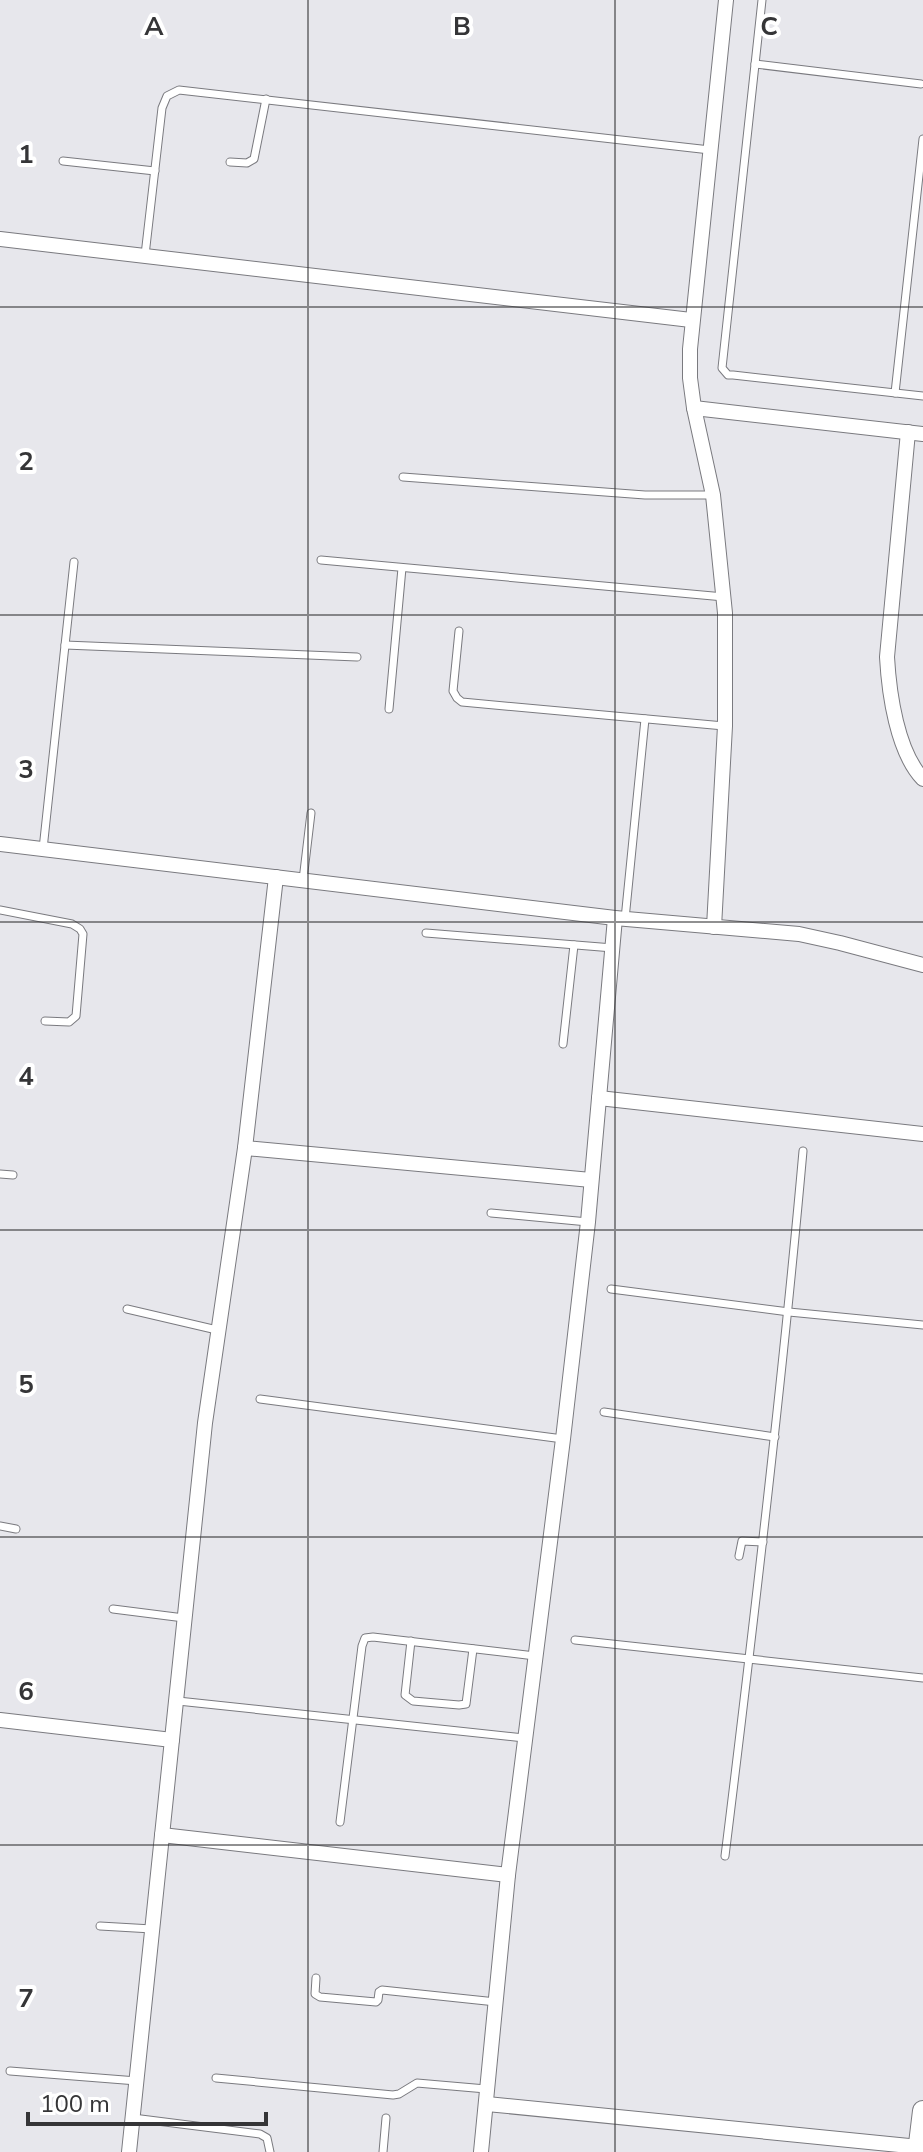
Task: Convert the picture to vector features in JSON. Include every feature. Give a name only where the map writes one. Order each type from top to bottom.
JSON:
[{"type":"street","points":[[714,927],[725,726],[724,597],[713,495],[694,408],[690,364],[691,320],[726,0]]},
{"type":"street","points":[[0,239],[691,320]]},
{"type":"street","points":[[694,408],[915,433],[888,628],[887,657],[894,715],[903,743],[923,779]]},
{"type":"street","points":[[0,844],[620,918],[799,934],[923,965]]},
{"type":"street","points":[[129,2152],[205,1423],[245,1148],[276,877]]},
{"type":"street","points":[[481,2152],[508,1875],[563,1439],[588,1222],[613,948],[620,918]]},
{"type":"street","points":[[599,1098],[923,1134]]},
{"type":"street","points":[[245,1148],[591,1180]]},
{"type":"street","points":[[0,1720],[172,1740]]},
{"type":"street","points":[[162,1835],[508,1875]]},
{"type":"street","points":[[488,2097],[918,2149],[923,2111]]},
{"type":"lane","points":[[762,0],[722,368],[728,375],[923,396]]},
{"type":"lane","points":[[755,64],[922,84]]},
{"type":"lane","points":[[145,256],[163,101],[172,92],[185,90],[710,150]]},
{"type":"lane","points":[[230,162],[247,163],[254,159],[266,99]]},
{"type":"lane","points":[[895,393],[923,139]]},
{"type":"lane","points":[[63,161],[155,171]]},
{"type":"lane","points":[[403,477],[645,495],[713,495]]},
{"type":"lane","points":[[321,560],[724,597]]},
{"type":"lane","points":[[43,849],[74,562]]},
{"type":"lane","points":[[389,709],[402,568]]},
{"type":"lane","points":[[459,631],[453,691],[462,702],[725,726]]},
{"type":"lane","points":[[65,645],[357,657]]},
{"type":"lane","points":[[620,918],[645,719]]},
{"type":"lane","points":[[303,880],[311,813]]},
{"type":"lane","points":[[0,910],[72,924],[83,934],[76,1016],[69,1022],[45,1021]]},
{"type":"lane","points":[[426,933],[613,948]]},
{"type":"lane","points":[[563,1044],[574,945]]},
{"type":"lane","points":[[725,1856],[789,1312],[803,1151]]},
{"type":"lane","points":[[0,1174],[13,1175]]},
{"type":"lane","points":[[491,1213],[588,1222]]},
{"type":"lane","points":[[611,1289],[789,1312],[923,1325]]},
{"type":"lane","points":[[127,1309],[217,1330]]},
{"type":"lane","points":[[260,1399],[563,1439]]},
{"type":"lane","points":[[604,1412],[775,1437]]},
{"type":"lane","points":[[0,1526],[16,1529]]},
{"type":"lane","points":[[739,1556],[742,1541],[763,1542]]},
{"type":"lane","points":[[113,1609],[186,1618]]},
{"type":"lane","points":[[340,1822],[363,1642],[369,1637],[535,1656]]},
{"type":"lane","points":[[575,1640],[923,1678]]},
{"type":"lane","points":[[411,1641],[405,1695],[413,1701],[466,1704],[473,1649]]},
{"type":"lane","points":[[178,1701],[524,1738]]},
{"type":"lane","points":[[100,1926],[152,1929]]},
{"type":"lane","points":[[316,1978],[315,1994],[320,1997],[376,2002],[379,1992],[384,1990],[496,2002]]},
{"type":"lane","points":[[10,2071],[137,2081]]},
{"type":"lane","points":[[216,2078],[393,2095],[417,2083],[488,2097]]},
{"type":"lane","points":[[133,2118],[260,2134],[267,2138],[270,2152]]},
{"type":"lane","points":[[383,2152],[386,2118]]}]
